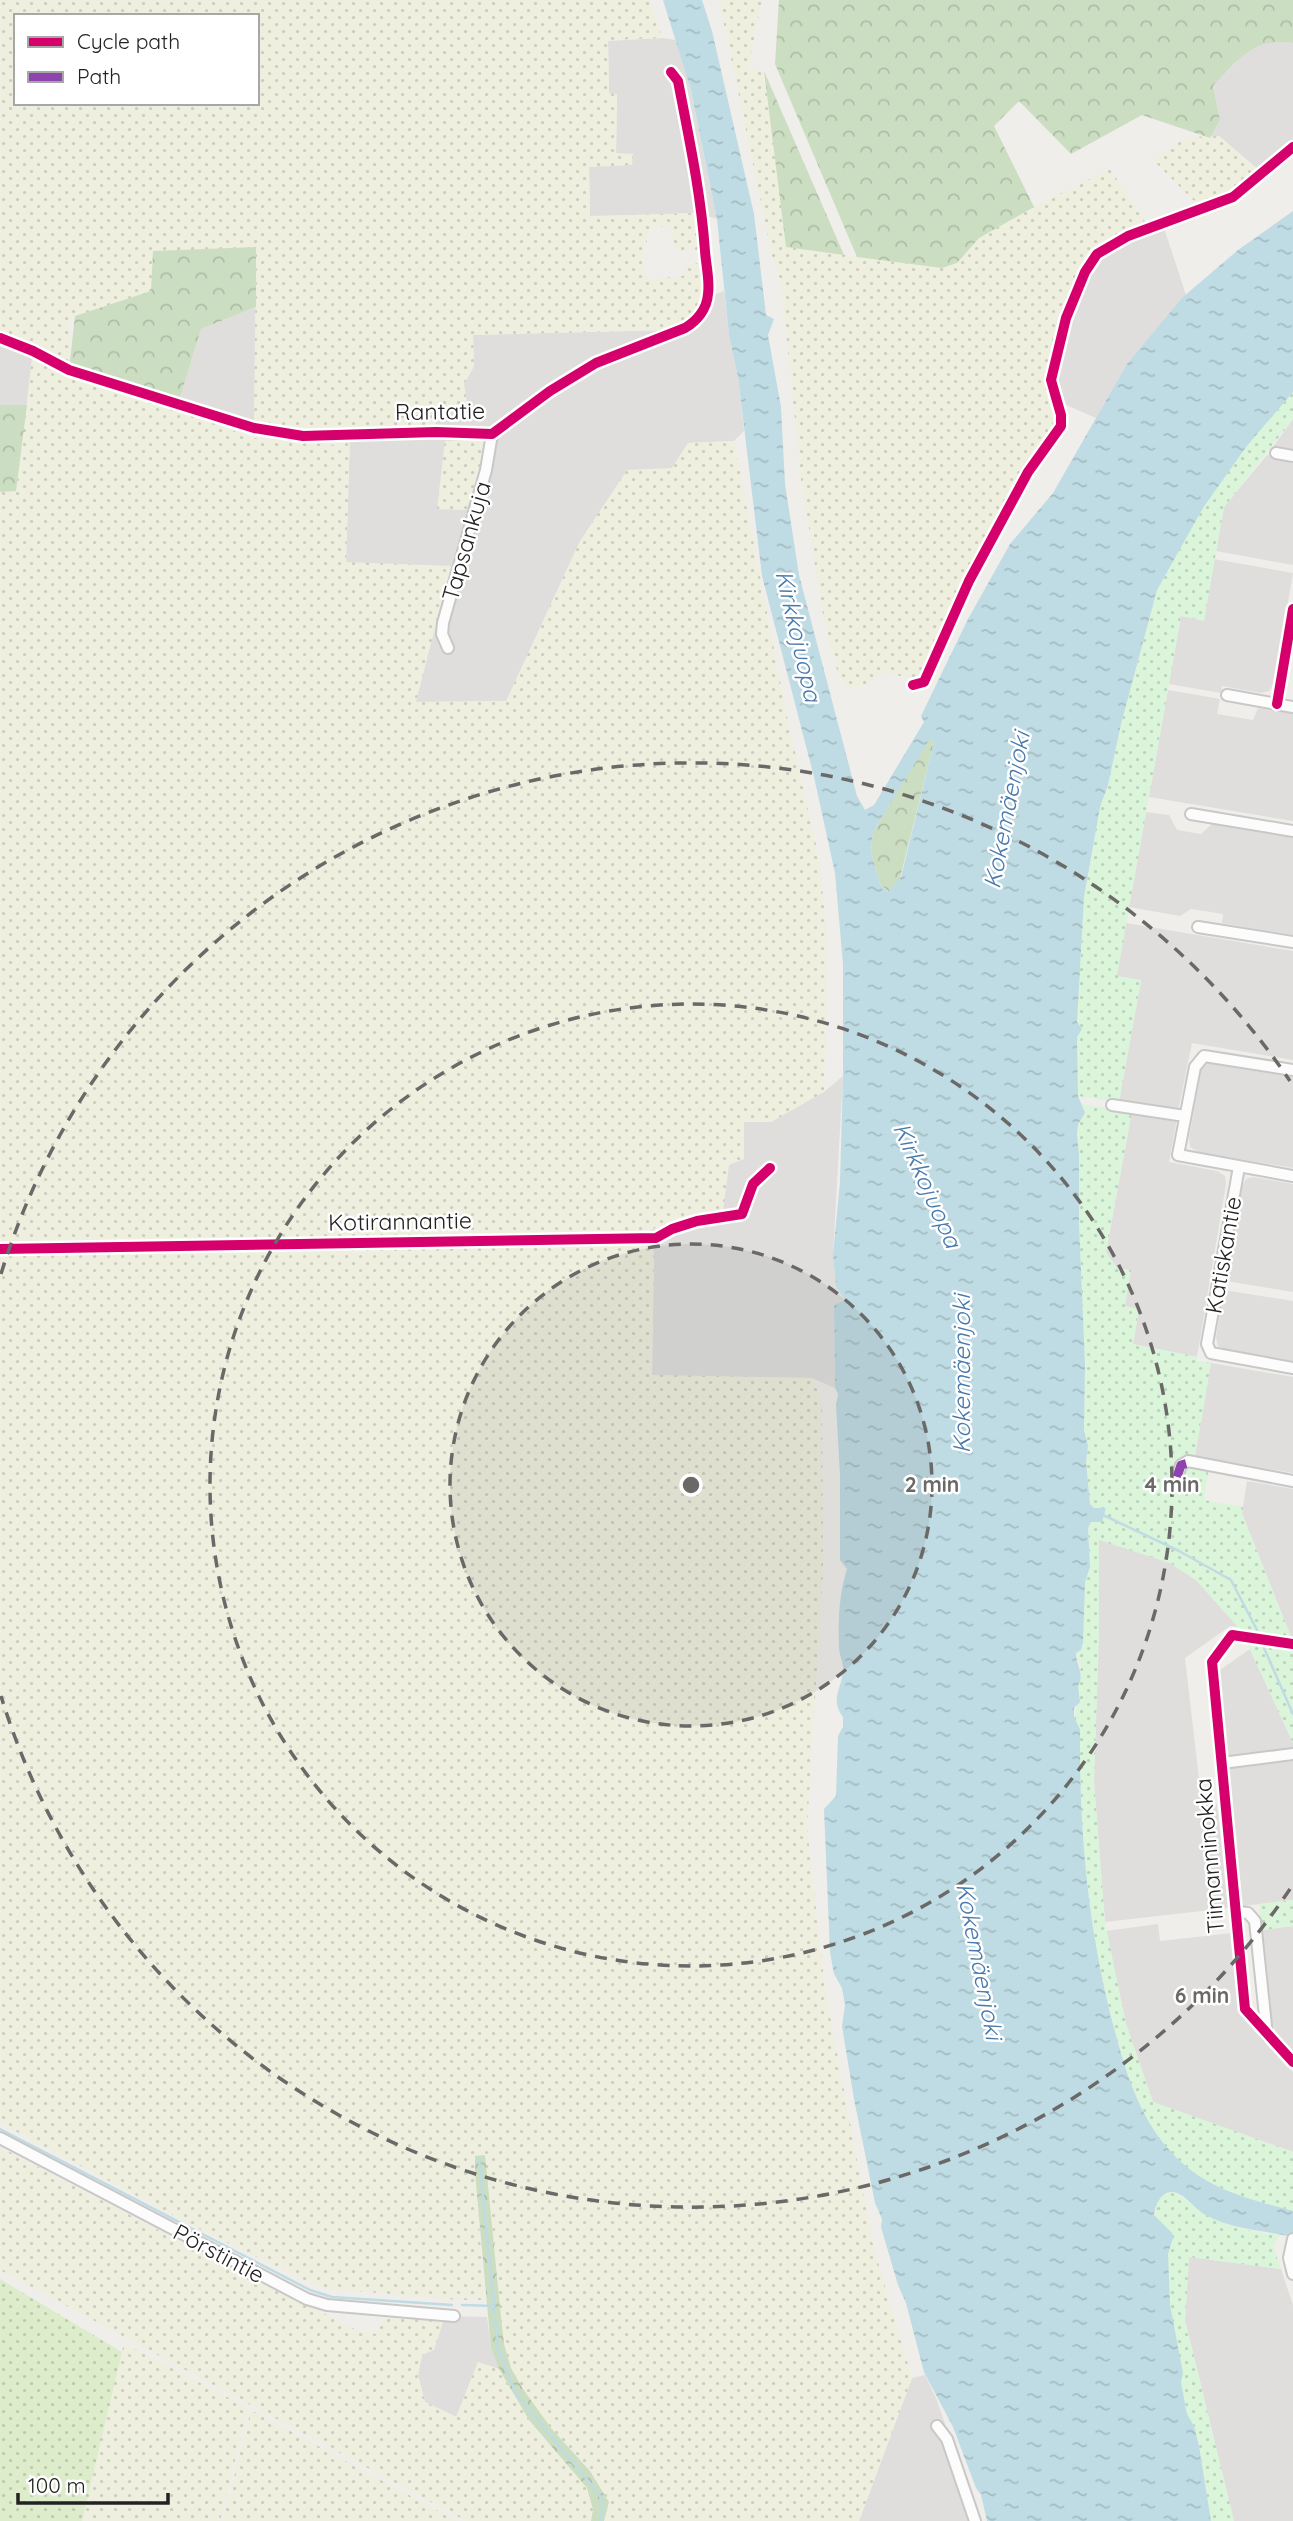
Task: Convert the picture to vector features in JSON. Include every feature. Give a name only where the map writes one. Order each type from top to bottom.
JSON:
[{"type":"street","name":"Rantatie","points":[[0,338],[69,370],[254,428],[303,436],[436,432],[492,434],[550,391],[596,363],[685,328],[694,323],[703,312],[708,295],[703,220],[678,81],[671,72]]},
{"type":"street","points":[[913,685],[924,682],[982,556],[1028,472],[1061,426],[1051,380],[1066,318],[1085,272],[1097,254],[1128,236],[1233,197],[1293,147]]},
{"type":"street","name":"Tapsankuja","points":[[448,648],[442,634],[443,622],[486,470],[492,434]]},
{"type":"street","points":[[1276,453],[1293,456]]},
{"type":"street","points":[[1227,695],[1293,707]]},
{"type":"street","points":[[1191,814],[1293,831]]},
{"type":"street","points":[[1198,927],[1293,942]]},
{"type":"street","points":[[1293,1070],[1204,1056],[1195,1067],[1178,1155],[1293,1176]]},
{"type":"street","points":[[1112,1105],[1185,1116]]},
{"type":"street","name":"Katiskantie","points":[[1239,1167],[1206,1344],[1211,1353],[1293,1368]]},
{"type":"street","name":"Kotirannantie","points":[[0,1249],[656,1238],[672,1229],[697,1221],[742,1214],[753,1184],[770,1168]]},
{"type":"street","points":[[1177,1476],[1181,1465],[1192,1462],[1293,1481]]},
{"type":"street","name":"Tiimanninokka","points":[[1293,1644],[1232,1635],[1212,1661],[1245,2008],[1293,2062]]},
{"type":"street","points":[[1222,1763],[1293,1754]]},
{"type":"street","name":"Tiimanninokka","points":[[1237,1912],[1248,1913],[1255,1921],[1267,2035]]},
{"type":"street","name":"Pörstintie","points":[[0,2138],[307,2300],[327,2305],[454,2316]]},
{"type":"street","points":[[1293,2240],[1289,2258],[1293,2274]]},
{"type":"street","points":[[937,2426],[947,2439],[975,2521]]},
{"type":"shaded area","points":[[663,38],[676,40],[691,90],[717,219],[698,213],[590,217],[589,166],[632,165],[616,154],[617,95],[609,94],[608,41]]},
{"type":"shaded area","points":[[1275,40],[1293,43],[1293,140],[1259,170],[1219,136],[1210,138],[1220,120],[1213,86],[1248,50]]},
{"type":"shaded area","points":[[1164,228],[1186,295],[1127,364],[1096,418],[1059,402],[1054,381],[1063,356],[1070,316],[1097,256],[1148,232]]},
{"type":"shaded area","points":[[724,291],[744,431],[734,441],[688,443],[673,468],[580,541],[507,701],[416,702],[346,563],[350,434],[436,431],[438,410],[464,384],[474,366],[473,335],[668,330],[703,299]]},
{"type":"shaded area","points":[[256,307],[254,428],[178,404],[201,329]]},
{"type":"shaded area","points":[[0,338],[33,351],[27,405],[0,405]]},
{"type":"shaded area","points":[[1293,419],[1293,451],[1273,447]]},
{"type":"shaded area","points":[[1267,455],[1293,460],[1293,565],[1216,551],[1224,507]]},
{"type":"shaded area","points":[[1214,559],[1293,573],[1274,683],[1269,691],[1261,693],[1222,686],[1221,693],[1169,684],[1181,616],[1204,620]]},
{"type":"shaded area","points":[[1168,690],[1220,699],[1217,714],[1253,720],[1258,708],[1293,713],[1293,821],[1149,797]]},
{"type":"shaded area","points":[[1146,812],[1169,815],[1177,830],[1201,834],[1213,823],[1293,837],[1293,935],[1222,923],[1223,914],[1191,909],[1180,916],[1129,907]]},
{"type":"shaded area","points":[[1126,923],[1293,951],[1293,1060],[1192,1043],[1178,1111],[1119,1102],[1141,981],[1116,977]]},
{"type":"shaded area","points":[[1210,1063],[1293,1076],[1293,1168],[1199,1152],[1190,1147],[1189,1138],[1201,1071]]},
{"type":"shaded area","points":[[843,1076],[833,1255],[836,1287],[845,1300],[834,1305],[835,1388],[812,1378],[652,1376],[654,1252],[645,1232],[690,1218],[729,1165],[744,1158],[743,1121],[824,1092]]},
{"type":"shaded area","points":[[1132,1111],[1177,1119],[1169,1162],[1217,1171],[1225,1176],[1226,1184],[1197,1357],[1133,1344],[1139,1310],[1125,1306],[1117,1268],[1106,1252]]},
{"type":"shaded area","points":[[1253,1177],[1293,1184],[1293,1292],[1226,1281],[1242,1187],[1246,1179]]},
{"type":"shaded area","points":[[1224,1290],[1293,1301],[1293,1362],[1226,1351],[1218,1346],[1216,1337]]},
{"type":"shaded area","points":[[1211,1363],[1293,1377],[1293,1473],[1195,1456]]},
{"type":"shaded area","points":[[1247,1481],[1293,1489],[1293,1637],[1242,1513]]},
{"type":"shaded area","points":[[1099,1539],[1170,1563],[1196,1580],[1238,1627],[1230,1626],[1185,1658],[1202,1805],[1217,1804],[1228,1908],[1105,1922],[1094,1783]]},
{"type":"shaded area","points":[[1250,1649],[1293,1743],[1293,1900],[1243,1906],[1217,1672]]},
{"type":"shaded area","points":[[1158,1924],[1160,1941],[1232,1933],[1241,2015],[1293,2072],[1293,2152],[1153,2102],[1126,2024],[1106,1931]]},
{"type":"shaded area","points":[[1293,1926],[1293,2055],[1272,2024],[1261,1930]]},
{"type":"shaded area","points":[[1189,2257],[1281,2269],[1293,2305],[1293,2521],[1234,2521],[1185,2320]]},
{"type":"shaded area","points":[[445,2316],[487,2317],[491,2348],[499,2369],[478,2362],[457,2417],[425,2402],[418,2375],[422,2355]]},
{"type":"shaded area","points":[[925,2375],[936,2398],[979,2521],[859,2521],[912,2378]]},
{"type":"green space","points":[[0,0],[649,0],[663,38],[608,40],[609,93],[617,94],[616,153],[633,154],[632,165],[589,167],[590,216],[698,213],[700,250],[675,250],[670,226],[650,227],[642,263],[645,273],[651,279],[683,276],[687,264],[702,263],[703,299],[686,323],[668,330],[473,335],[474,366],[464,384],[468,408],[438,410],[436,432],[350,435],[346,562],[451,566],[416,702],[506,701],[580,541],[627,470],[672,468],[688,443],[734,441],[786,712],[819,858],[828,946],[824,1092],[771,1122],[744,1122],[744,1159],[729,1165],[723,1211],[668,1223],[645,1232],[0,1243],[0,492],[16,491],[33,351],[0,338]],"holes":[[[256,247],[254,428],[349,435],[335,445],[253,438],[70,370],[70,318],[151,291]]]},
{"type":"green space","points":[[719,0],[762,0],[748,69],[764,71],[787,247],[942,268],[957,263],[979,238],[1000,223],[1110,169],[1147,225],[1094,252],[1076,278],[1066,302],[1047,385],[1054,419],[1051,432],[990,527],[924,673],[911,678],[883,673],[869,683],[848,689],[838,674],[823,615],[801,479],[781,282],[772,256]]},
{"type":"green space","points":[[779,0],[1293,0],[1293,43],[1267,44],[1247,52],[1213,86],[1220,120],[1210,138],[1142,115],[1071,154],[1019,101],[994,126],[1034,207],[979,238],[957,263],[942,268],[857,257],[775,64]]},
{"type":"green space","points":[[764,71],[844,255],[786,247]]},
{"type":"green space","points":[[1219,136],[1259,172],[1241,188],[1206,204],[1193,200],[1153,160],[1163,151],[1189,137]]},
{"type":"green space","points":[[256,247],[256,307],[201,329],[178,404],[69,370],[75,316],[151,291],[153,251]]},
{"type":"green space","points":[[1293,392],[1293,419],[1224,507],[1204,621],[1181,616],[1117,976],[1141,980],[1119,1102],[1078,1096],[1077,1037],[1082,1029],[1077,1022],[1084,897],[1100,807],[1108,785],[1121,724],[1157,590],[1203,508],[1246,447]]},
{"type":"green space","points":[[0,405],[27,405],[16,491],[0,492]]},
{"type":"green space","points":[[484,440],[483,463],[466,510],[437,509],[445,441]]},
{"type":"green space","points":[[931,736],[934,742],[900,878],[889,892],[880,884],[876,870],[871,851],[873,832]]},
{"type":"green space","points":[[1081,1104],[1132,1111],[1106,1252],[1117,1268],[1131,1270],[1125,1306],[1139,1309],[1133,1344],[1197,1357],[1197,1361],[1211,1363],[1195,1456],[1210,1459],[1204,1500],[1243,1507],[1242,1514],[1293,1642],[1293,1743],[1241,1630],[1196,1580],[1170,1563],[1099,1540],[1094,1783],[1105,1922],[1126,2024],[1153,2102],[1293,2152],[1293,2211],[1243,2197],[1212,2183],[1197,2175],[1171,2152],[1150,2124],[1129,2078],[1105,1991],[1087,1880],[1081,1804],[1080,1729],[1074,1718],[1080,1693],[1077,1686],[1081,1667],[1076,1653],[1081,1650],[1085,1582],[1090,1567],[1088,1528],[1106,1508],[1094,1508],[1090,1504],[1086,1462],[1088,1446],[1084,1430],[1085,1365],[1077,1134],[1078,1124],[1085,1113]]},
{"type":"green space","points":[[645,1243],[654,1252],[652,1375],[812,1378],[822,1401],[823,1572],[807,1828],[825,1989],[873,2245],[912,2378],[859,2521],[604,2521],[609,2502],[590,2471],[551,2428],[511,2368],[504,2344],[485,2155],[475,2173],[485,2300],[458,2300],[331,2289],[310,2283],[197,2228],[0,2123],[0,1253]]},
{"type":"green space","points":[[1293,1900],[1293,1926],[1261,1930],[1259,1904]]},
{"type":"green space","points":[[0,2147],[355,2329],[376,2334],[384,2319],[391,2315],[445,2316],[434,2350],[422,2355],[418,2375],[425,2402],[456,2417],[478,2362],[499,2369],[529,2420],[587,2488],[593,2510],[591,2521],[466,2521],[0,2270]]},
{"type":"green space","points":[[485,2155],[504,2344],[511,2368],[551,2428],[590,2471],[609,2502],[604,2521],[591,2521],[593,2510],[587,2488],[529,2420],[499,2369],[491,2348],[475,2173],[475,2156]]},
{"type":"green space","points":[[1173,2192],[1205,2214],[1232,2226],[1280,2235],[1273,2246],[1281,2269],[1189,2257],[1185,2320],[1234,2521],[1211,2521],[1199,2446],[1194,2426],[1187,2414],[1181,2382],[1183,2373],[1167,2289],[1168,2256],[1172,2242],[1158,2222],[1155,2212],[1155,2206],[1161,2197]]},
{"type":"green space","points":[[0,2279],[122,2352],[82,2521],[0,2521]]},
{"type":"green space","points":[[124,2343],[248,2408],[220,2521],[82,2521]]},
{"type":"green space","points":[[251,2410],[457,2521],[223,2521]]},
{"type":"water","points":[[663,0],[702,0],[712,31],[754,214],[766,315],[774,319],[768,335],[781,407],[785,484],[799,575],[857,796],[865,810],[874,805],[924,722],[921,716],[968,619],[1010,544],[1053,493],[1127,364],[1183,297],[1238,250],[1293,211],[1293,392],[1246,447],[1203,508],[1157,590],[1121,724],[1108,785],[1100,807],[1084,897],[1077,1022],[1082,1029],[1077,1037],[1078,1096],[1085,1113],[1078,1124],[1077,1134],[1085,1365],[1084,1430],[1088,1446],[1086,1462],[1090,1504],[1094,1508],[1106,1508],[1102,1522],[1091,1522],[1088,1528],[1090,1567],[1085,1582],[1083,1642],[1081,1650],[1076,1653],[1080,1673],[1080,1702],[1074,1708],[1074,1717],[1080,1729],[1083,1842],[1098,1954],[1114,2028],[1129,2078],[1142,2109],[1160,2138],[1171,2152],[1197,2175],[1243,2197],[1293,2211],[1293,2237],[1215,2219],[1173,2192],[1162,2196],[1157,2203],[1154,2215],[1172,2233],[1173,2238],[1168,2254],[1170,2305],[1183,2373],[1181,2382],[1187,2414],[1194,2426],[1199,2446],[1211,2521],[987,2521],[981,2495],[953,2427],[924,2372],[906,2303],[881,2227],[882,2219],[875,2203],[842,2026],[845,2005],[842,1988],[834,1974],[830,1952],[824,1809],[836,1796],[838,1736],[843,1727],[837,1699],[843,1669],[839,1647],[840,1608],[847,1569],[840,1560],[834,1305],[845,1300],[836,1287],[833,1255],[840,1182],[843,964],[835,873],[814,777],[762,576],[738,377],[729,335],[717,219],[691,90]],"holes":[[[931,737],[934,742],[901,877],[888,892],[880,884],[871,851],[873,832]]]},
{"type":"waterway","points":[[1103,1515],[1179,1551],[1231,1580],[1257,1630]]},
{"type":"waterway","points":[[1264,1648],[1293,1714]]},
{"type":"waterway","points":[[0,2129],[310,2290],[332,2297],[452,2305]]},
{"type":"waterway","points":[[479,2159],[495,2314]]},
{"type":"waterway","points":[[462,2305],[494,2306]]},
{"type":"waterway","points":[[495,2320],[498,2348],[516,2394],[599,2494],[603,2504],[600,2521]]},
{"type":"marked path","points":[[1177,1477],[1181,1465],[1192,1462]]},
{"type":"cycle path","points":[[0,338],[69,370],[254,428],[303,436],[436,432],[492,434],[550,391],[596,363],[685,328],[694,322],[703,310],[709,284],[701,208],[678,81],[671,72]]},
{"type":"cycle path","points":[[913,685],[924,682],[969,581],[1028,472],[1061,426],[1061,415],[1051,380],[1066,318],[1085,272],[1097,254],[1128,236],[1233,197],[1293,147]]},
{"type":"cycle path","points":[[1277,704],[1293,609]]},
{"type":"cycle path","points":[[0,1249],[656,1238],[672,1229],[697,1221],[742,1214],[753,1184],[770,1168]]},
{"type":"cycle path","points":[[1293,1644],[1232,1635],[1212,1662],[1245,2009],[1293,2062]]},
{"type":"water label","name":"Kirkkojuopa","points":[[799,636]]},
{"type":"water label","name":"Kokemäenjoki","points":[[1006,810]]},
{"type":"water label","name":"Kirkkojuopa","points":[[928,1185]]},
{"type":"water label","name":"Kokemäenjoki","points":[[961,1374]]},
{"type":"water label","name":"Kokemäenjoki","points":[[980,1961]]}]
